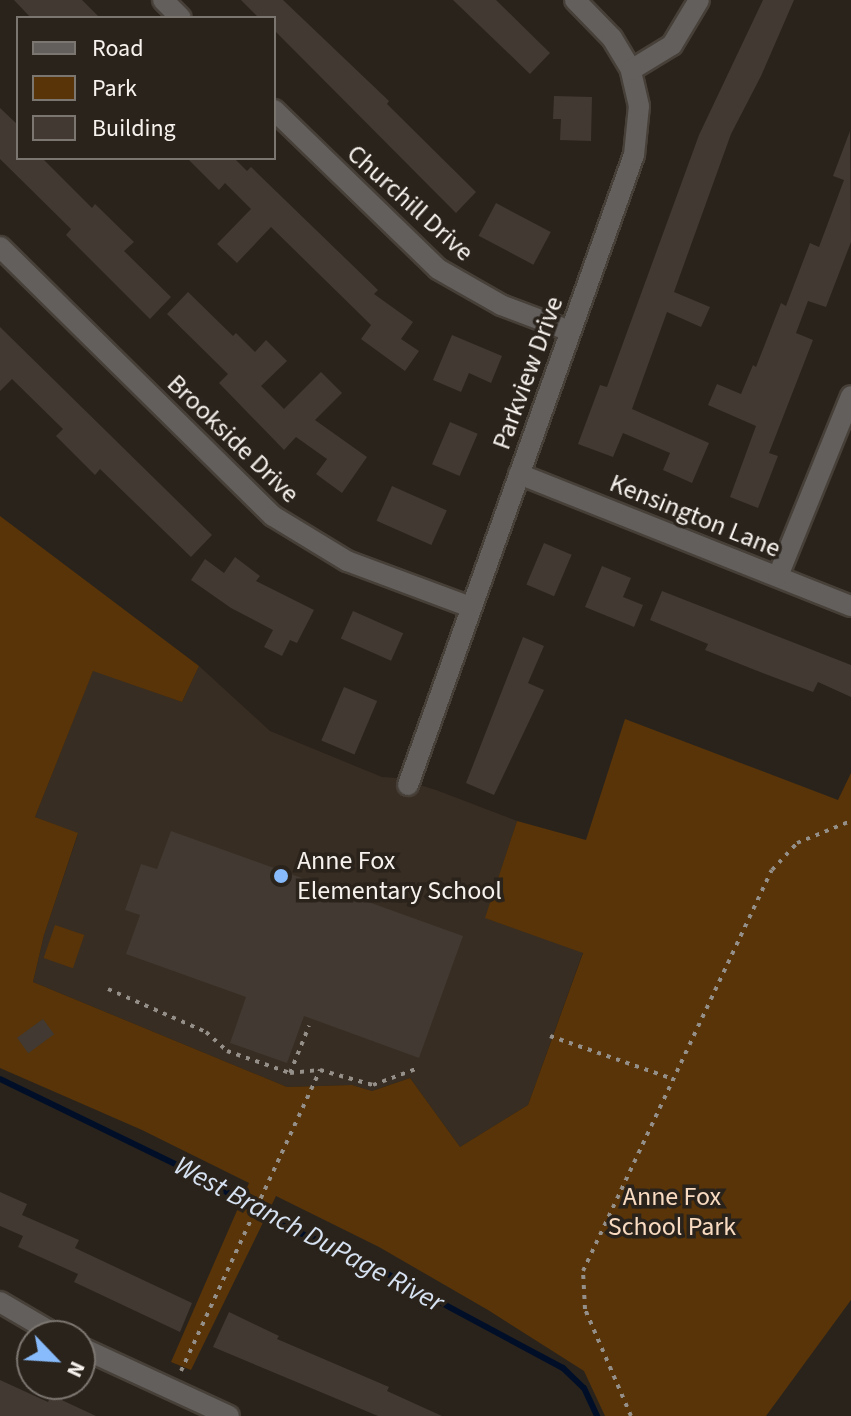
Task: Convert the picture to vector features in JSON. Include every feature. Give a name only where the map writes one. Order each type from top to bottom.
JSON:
[{"type":"street","points":[[163,0],[179,16]]},
{"type":"street","points":[[575,0],[612,38],[631,70],[672,45],[699,0]]},
{"type":"street","name":"Parkview Drive","points":[[408,785],[638,140],[639,106],[631,70]]},
{"type":"street","name":"Churchill Drive","points":[[276,112],[438,269],[501,305],[570,331]]},
{"type":"street","name":"Brookside Drive","points":[[0,247],[273,516],[323,550],[357,566],[471,607]]},
{"type":"street","points":[[778,576],[851,396]]},
{"type":"street","name":"Kensington Lane","points":[[519,474],[851,606]]},
{"type":"street","points":[[0,1302],[31,1320]]},
{"type":"street","points":[[96,1354],[229,1416]]},
{"type":"path","points":[[631,1416],[585,1309],[581,1284],[588,1260],[772,870],[797,843],[851,821]]},
{"type":"path","points":[[108,989],[206,1032],[227,1051],[290,1073],[320,1070],[373,1085],[416,1069]]},
{"type":"path","points":[[290,1073],[309,1026]]},
{"type":"path","points":[[550,1036],[673,1079]]},
{"type":"path","points":[[178,1376],[320,1070]]},
{"type":"shaded area","name":"Anne Fox Elementary School","points":[[199,666],[270,731],[382,777],[397,778],[436,790],[517,821],[486,918],[583,952],[528,1105],[460,1147],[410,1078],[372,1091],[352,1085],[287,1087],[33,982],[44,935],[78,834],[35,817],[93,670],[182,702]]},
{"type":"green space","name":"Anne Fox School Park","points":[[0,516],[199,666],[182,702],[93,671],[35,817],[78,833],[44,935],[33,982],[287,1087],[352,1085],[372,1091],[410,1078],[460,1147],[528,1105],[583,953],[485,918],[517,821],[586,840],[625,719],[838,800],[851,773],[851,1300],[766,1416],[605,1416],[584,1371],[488,1310],[379,1247],[276,1196],[191,1370],[171,1362],[249,1183],[142,1130],[0,1068]]},
{"type":"green space","points":[[55,925],[84,935],[73,968],[44,958]]},
{"type":"building","points":[[14,0],[82,0],[98,16],[29,16]]},
{"type":"building","points":[[241,0],[283,0],[389,101],[387,104],[476,192],[456,213],[276,32],[276,16],[257,16]]},
{"type":"building","points":[[453,0],[496,0],[550,53],[530,74]]},
{"type":"building","points":[[763,0],[794,0],[761,76],[731,134],[674,292],[710,307],[701,327],[667,312],[632,409],[709,443],[692,483],[663,470],[670,453],[623,433],[613,457],[578,444],[600,385],[607,387],[699,135]]},
{"type":"building","points":[[554,96],[592,97],[591,141],[560,140],[561,119],[553,119]]},
{"type":"building","points":[[0,108],[16,123],[16,160],[44,160],[92,208],[95,204],[134,242],[124,251],[171,297],[150,319],[66,235],[71,229],[0,159]]},
{"type":"building","points":[[850,131],[851,242],[826,307],[808,301],[796,333],[813,340],[769,453],[778,456],[758,508],[730,497],[756,426],[708,405],[717,384],[741,394],[753,365],[756,367],[781,303],[786,306],[810,243],[819,247],[844,180],[833,176]]},
{"type":"building","points":[[189,160],[236,160],[247,171],[251,167],[378,290],[374,294],[413,322],[401,339],[419,351],[405,371],[361,339],[371,325],[271,227],[237,263],[217,244],[251,209],[225,183],[219,190]]},
{"type":"building","points":[[496,203],[551,232],[533,265],[479,236]]},
{"type":"building","points":[[188,292],[233,336],[236,333],[255,352],[266,340],[287,361],[261,386],[284,409],[321,372],[342,393],[315,420],[367,457],[342,493],[316,474],[327,459],[296,437],[284,450],[219,383],[228,374],[167,314]]},
{"type":"building","points":[[0,327],[212,535],[191,557],[100,469],[95,475],[56,436],[63,429],[12,379],[0,391]]},
{"type":"building","points":[[452,335],[502,356],[491,383],[469,373],[461,392],[433,380]]},
{"type":"building","points":[[450,422],[478,434],[460,476],[432,464]]},
{"type":"building","points":[[392,486],[447,510],[431,545],[377,521]]},
{"type":"building","points":[[544,543],[572,555],[554,596],[526,584]]},
{"type":"building","points":[[235,557],[260,576],[256,581],[314,610],[297,643],[290,640],[282,656],[264,647],[273,630],[231,608],[191,580],[205,559],[224,573]]},
{"type":"building","points":[[602,566],[631,578],[623,597],[643,605],[634,627],[585,607]]},
{"type":"building","points":[[662,591],[851,665],[851,697],[818,682],[813,692],[755,670],[705,650],[708,644],[650,620]]},
{"type":"building","points":[[353,611],[403,633],[391,661],[341,638]]},
{"type":"building","points":[[523,637],[544,646],[528,683],[544,690],[494,795],[466,783]]},
{"type":"building","points":[[344,687],[377,701],[354,754],[321,740]]},
{"type":"building","name":"Anne Fox Elementary School","points":[[171,831],[463,936],[419,1058],[304,1016],[287,1063],[230,1043],[246,997],[126,954],[140,915],[125,910],[141,864],[157,869]]},
{"type":"building","points":[[43,1019],[54,1034],[28,1053],[17,1038]]},
{"type":"building","points":[[0,1192],[27,1204],[22,1215],[79,1240],[75,1248],[192,1303],[180,1332],[74,1282],[78,1274],[18,1247],[23,1236],[0,1226]]},
{"type":"building","points":[[229,1312],[279,1336],[277,1339],[389,1387],[387,1391],[442,1416],[378,1416],[213,1347]]},
{"type":"building","points":[[0,1380],[16,1387],[16,1400],[62,1400],[96,1416],[0,1416]]},
{"type":"waterway","name":"West Branch DuPage River","points":[[0,1079],[210,1181],[267,1219],[354,1256],[563,1368],[584,1388],[597,1416]]},
{"type":"place","name":"Anne Fox Elementary School","points":[[281,876]]}]
